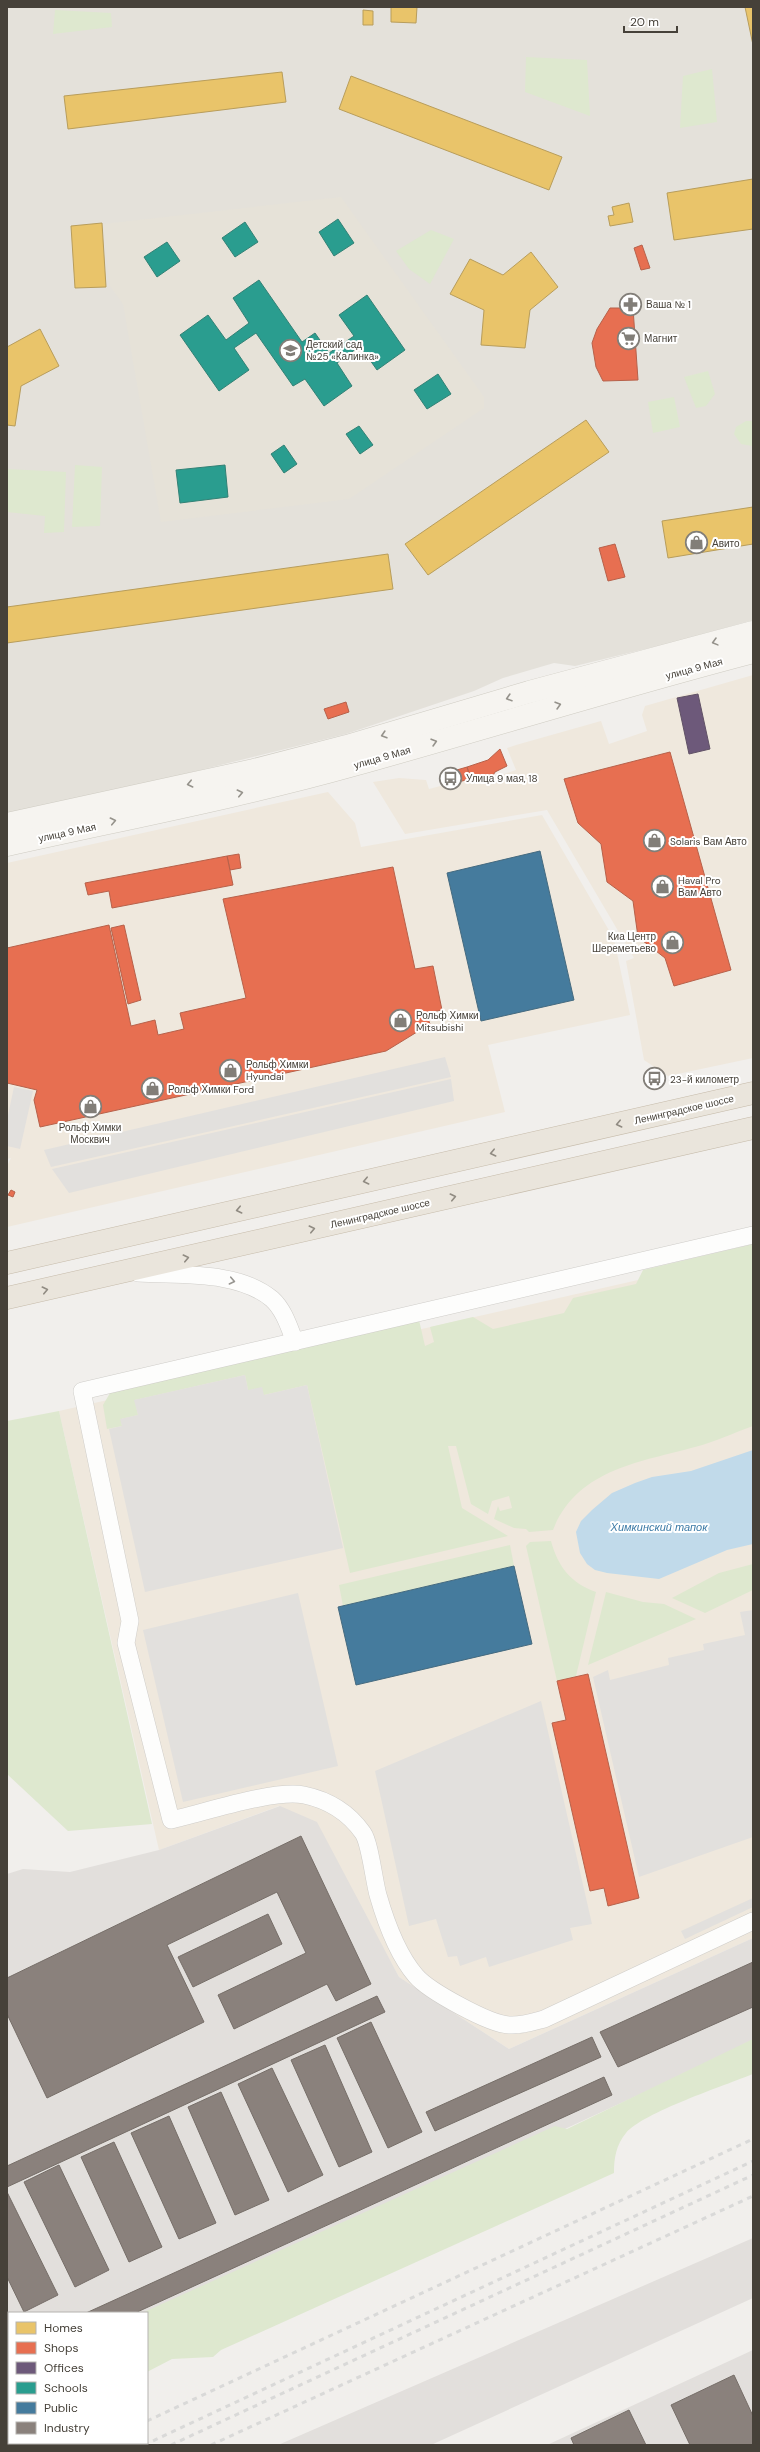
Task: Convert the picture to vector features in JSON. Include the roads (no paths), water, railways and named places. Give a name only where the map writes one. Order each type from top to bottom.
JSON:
[{"type":"highway","name":"Ленинградское шоссе","points":[[7,1263],[753,1093]]},
{"type":"highway","name":"Ленинградское шоссе","points":[[7,1298],[753,1128]]},
{"type":"main road","name":"улица 9 Мая","points":[[7,824],[254,770],[347,746],[529,692],[753,632]]},
{"type":"main road","name":"улица 9 Мая","points":[[7,845],[252,790],[353,765],[671,673],[753,652]]},
{"type":"street","points":[[753,1235],[82,1391],[130,1621],[126,1643],[171,1820],[271,1796],[288,1794],[315,1798],[341,1809],[364,1834],[378,1895],[396,1945],[417,1977],[460,2005],[488,2019],[508,2025],[544,2019],[753,1921]]},
{"type":"street","points":[[124,1272],[222,1279],[251,1286],[271,1299],[279,1308],[295,1342]]},
{"type":"water","name":"Химкинский тапок","points":[[753,1450],[753,1544],[727,1550],[659,1579],[607,1573],[595,1570],[587,1564],[580,1553],[576,1532],[581,1521],[612,1493],[652,1477],[691,1471]]},
{"type":"railway","points":[[148,2421],[753,2139]]},
{"type":"railway","points":[[148,2443],[753,2161]]},
{"type":"railway","points":[[171,2445],[753,2175]]},
{"type":"railway","points":[[211,2445],[753,2196]]},
{"type":"place","name":"Ваша № 1","points":[[630,304]]},
{"type":"place","name":"Магнит","points":[[628,338]]},
{"type":"place","name":"Детский сад №25 «Калинка»","points":[[291,350]]},
{"type":"place","name":"Авито","points":[[697,543]]},
{"type":"place","name":"Улица 9 мая, 18","points":[[451,778]]},
{"type":"place","name":"Solaris Вам Авто","points":[[654,841]]},
{"type":"place","name":"Haval Pro Вам Авто","points":[[663,886]]},
{"type":"place","name":"Киа Центр Шереметьево","points":[[672,942]]},
{"type":"place","name":"Рольф Химки Mitsubishi","points":[[401,1021]]},
{"type":"place","name":"Рольф Химки Hyundai","points":[[231,1070]]},
{"type":"place","name":"23-й километр","points":[[654,1079]]},
{"type":"place","name":"Рольф Химки Ford","points":[[153,1089]]},
{"type":"place","name":"Рольф Химки Москвич","points":[[90,1107]]}]
